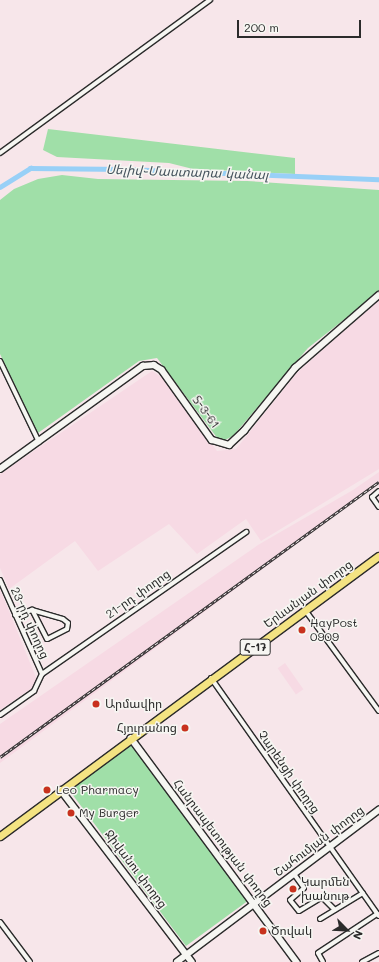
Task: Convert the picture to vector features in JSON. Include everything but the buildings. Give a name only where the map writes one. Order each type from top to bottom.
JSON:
[{"type":"highway","name":"Երևանյան փողոց","points":[[0,836],[211,678],[379,556]]},
{"type":"street","points":[[0,153],[210,0]]},
{"type":"street","name":"Տ-3-61","points":[[0,469],[143,366],[154,365],[162,370],[212,440],[229,445],[244,432],[295,368],[379,295]]},
{"type":"street","points":[[0,361],[39,442]]},
{"type":"street","points":[[379,491],[372,498],[379,507]]},
{"type":"street","name":"21-րդ փողոց","points":[[42,674],[246,532]]},
{"type":"street","name":"23-րդ փողոց","points":[[0,580],[42,674]]},
{"type":"street","points":[[16,615],[32,610],[63,619],[68,623],[66,630],[47,640],[32,610]]},
{"type":"street","points":[[305,610],[379,711]]},
{"type":"street","points":[[0,715],[34,691],[42,674]]},
{"type":"street","name":"Չարենցի փողոց","points":[[211,678],[378,915]]},
{"type":"street","name":"Հանրապետության փողոց","points":[[131,738],[297,962]]},
{"type":"street","name":"Ջիվանու փողոց","points":[[61,790],[192,962]]},
{"type":"street","name":"Շահումյան փողոց","points":[[177,962],[254,903],[378,812]]},
{"type":"street","points":[[294,874],[304,888],[290,900],[299,911],[322,897],[335,910]]},
{"type":"street","points":[[320,920],[363,893]]},
{"type":"street","points":[[322,962],[318,953],[378,915]]},
{"type":"street","points":[[0,922],[30,962]]},
{"type":"street","points":[[362,962],[379,953]]},
{"type":"shaded area","points":[[379,300],[379,469],[261,541],[246,519],[197,554],[169,524],[98,571],[75,541],[9,589],[0,568],[0,474],[152,371],[163,378],[217,451],[236,449],[297,373]]},
{"type":"shaded area","points":[[379,472],[379,483],[0,763],[0,724],[258,545],[353,490]]},
{"type":"shaded area","points":[[0,589],[37,680],[32,688],[0,710]]},
{"type":"shaded area","points":[[285,663],[303,689],[296,694],[278,668]]},
{"type":"green space","points":[[48,129],[295,158],[295,174],[193,169],[169,163],[57,157],[43,150]]},
{"type":"green space","points":[[62,175],[98,179],[247,181],[379,190],[379,292],[308,348],[233,436],[225,440],[218,439],[157,358],[139,361],[38,433],[0,354],[0,200],[14,189],[38,179]]},
{"type":"green space","points":[[126,745],[136,747],[249,900],[186,946],[69,790]]},
{"type":"waterway","name":"Սելիվ֊Մաստարա կանալ","points":[[0,187],[30,168],[125,169],[379,179]]},
{"type":"railway","points":[[0,757],[379,482]]},
{"type":"place","name":"HayPost 0909","points":[[302,630]]},
{"type":"place","name":"Արմավիր","points":[[96,704]]},
{"type":"place","name":"Հյուրանոց","points":[[185,728]]},
{"type":"place","name":"Leo Pharmacy","points":[[47,790]]},
{"type":"place","name":"My Burger","points":[[71,813]]},
{"type":"place","name":"Կարմեն խանութ","points":[[293,889]]},
{"type":"place","name":"Ծովակ","points":[[263,931]]}]
